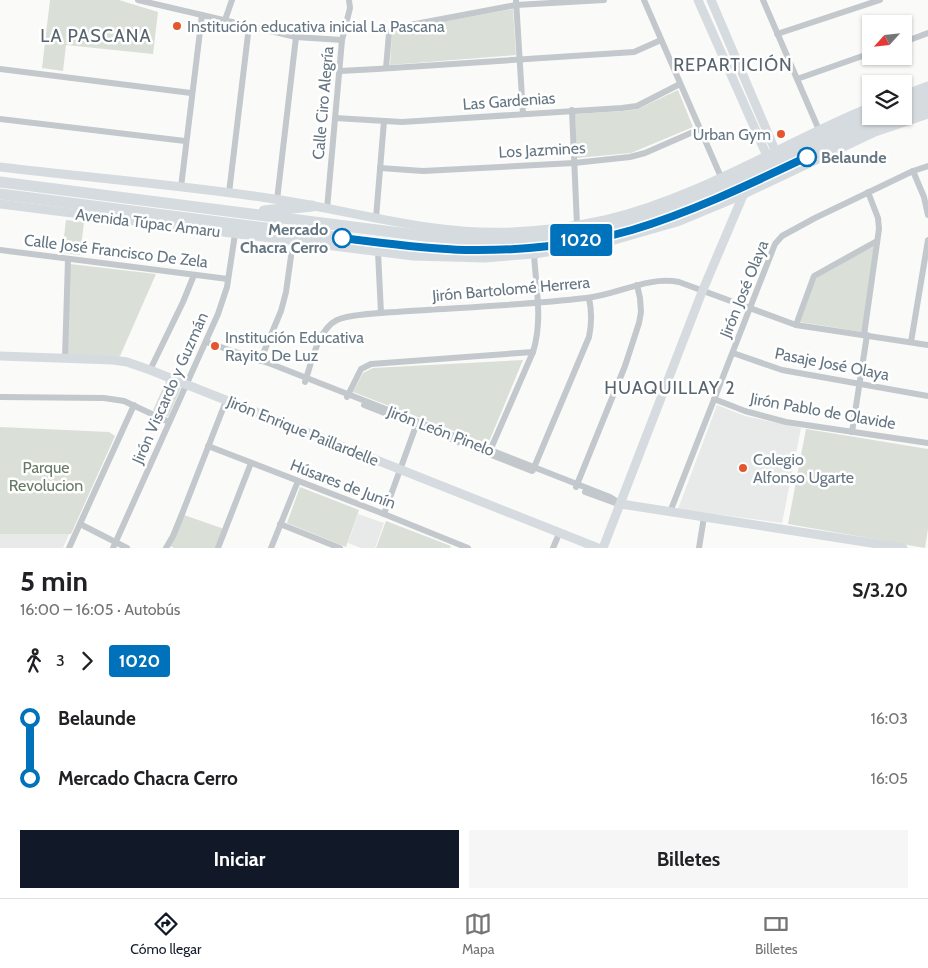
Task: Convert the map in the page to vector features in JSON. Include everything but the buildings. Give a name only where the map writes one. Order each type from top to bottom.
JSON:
[{"type":"highway","points":[[912,99],[928,94]]},
{"type":"highway","points":[[912,110],[928,105]]},
{"type":"highway","name":"Avenida Túpac Amaru","points":[[0,194],[402,246],[448,250],[483,250],[552,245],[630,230],[752,187],[774,156],[862,118]]},
{"type":"highway","name":"Avenida Túpac Amaru","points":[[0,182],[442,238],[476,240],[533,238],[585,231],[631,221],[763,172],[872,125]]},
{"type":"highway","points":[[244,213],[312,206]]},
{"type":"main road","points":[[698,0],[774,156]]},
{"type":"main road","points":[[711,0],[774,156]]},
{"type":"main road","points":[[912,91],[928,86]]},
{"type":"main road","name":"Avenida Túpac Amaru","points":[[0,167],[229,193],[436,228],[483,232],[534,230],[577,225],[624,215],[674,198],[720,177],[774,156],[819,130],[862,111]]},
{"type":"main road","name":"Avenida Túpac Amaru","points":[[752,187],[875,132],[928,114]]},
{"type":"main road","points":[[603,548],[731,220],[742,195],[752,187]]},
{"type":"main road","points":[[731,220],[752,187]]},
{"type":"main road","name":"Avenida Túpac Amaru","points":[[0,204],[413,256],[484,258],[585,247],[631,236],[685,218],[742,195]]},
{"type":"main road","name":"Jirón Enrique Paillardelle","points":[[0,356],[118,361],[150,370],[598,548]]},
{"type":"main road","name":"Jirón León Pinelo","points":[[621,504],[672,509],[704,517],[879,546],[903,548]]},
{"type":"street","points":[[138,0],[296,36],[342,40]]},
{"type":"street","points":[[225,20],[232,0]]},
{"type":"street","name":"Calle Ciro Alegría","points":[[328,209],[342,40],[350,8],[349,0]]},
{"type":"street","points":[[386,68],[389,33],[394,28],[516,2],[604,0]]},
{"type":"street","points":[[644,0],[720,177]]},
{"type":"street","points":[[763,0],[819,130]]},
{"type":"street","points":[[777,34],[880,0]]},
{"type":"street","points":[[516,2],[524,114]]},
{"type":"street","points":[[181,187],[185,141],[202,15]]},
{"type":"street","points":[[229,193],[248,26]]},
{"type":"street","points":[[912,39],[928,34]]},
{"type":"street","points":[[277,200],[296,36]]},
{"type":"street","points":[[340,70],[634,52],[661,40]]},
{"type":"street","points":[[797,79],[862,56]]},
{"type":"street","points":[[0,69],[191,93]]},
{"type":"street","name":"Las Gardenias","points":[[335,118],[402,122],[631,107],[680,84]]},
{"type":"street","points":[[572,110],[577,225]]},
{"type":"street","points":[[0,119],[185,141]]},
{"type":"street","points":[[376,218],[384,121]]},
{"type":"street","name":"Los Jazmines","points":[[380,168],[423,171],[574,163],[638,156],[700,129]]},
{"type":"street","name":"Jirón José Olaya","points":[[672,509],[775,244],[782,236],[868,192],[928,166]]},
{"type":"street","points":[[913,171],[924,197],[928,215]]},
{"type":"street","points":[[852,432],[879,229],[878,218],[868,192]]},
{"type":"street","name":"Jirón Viscardo y Guzmán","points":[[114,545],[222,305],[235,234]]},
{"type":"street","points":[[911,342],[928,240]]},
{"type":"street","points":[[796,324],[814,276],[877,241]]},
{"type":"street","points":[[260,361],[281,311],[294,242]]},
{"type":"street","name":"Calle José Francisco De Zela","points":[[0,250],[228,279]]},
{"type":"street","points":[[378,252],[380,313]]},
{"type":"street","points":[[490,452],[533,352],[537,337],[539,320],[534,254]]},
{"type":"street","points":[[65,358],[68,259]]},
{"type":"street","points":[[150,370],[194,275]]},
{"type":"street","name":"Jirón Bartolomé Herrera","points":[[305,380],[320,340],[327,328],[337,320],[380,313],[589,298],[637,285],[669,280],[796,324],[928,345]]},
{"type":"street","points":[[576,486],[625,366],[639,324],[641,312],[637,285]]},
{"type":"street","points":[[533,469],[589,337],[592,309],[589,298]]},
{"type":"street","name":"Jirón León Pinelo","points":[[206,342],[260,361],[272,369],[348,396],[621,504]]},
{"type":"street","points":[[348,396],[360,369],[371,364],[533,352]]},
{"type":"street","name":"Pasaje José Olaya","points":[[733,353],[782,370],[928,396]]},
{"type":"street","points":[[0,397],[104,398],[134,405],[169,422]]},
{"type":"street","name":"Jirón Pablo de Olavide","points":[[714,399],[745,412],[786,422],[928,443]]},
{"type":"street","points":[[166,548],[182,514],[226,401]]},
{"type":"street","points":[[69,548],[134,405]]},
{"type":"street","points":[[384,514],[417,424]]},
{"type":"street","name":"Húsares de Junín","points":[[208,446],[384,514],[454,545],[468,548]]},
{"type":"street","points":[[218,548],[251,463]]},
{"type":"street","points":[[270,548],[298,481]]},
{"type":"street","points":[[699,548],[704,517]]},
{"type":"street","points":[[80,524],[114,545],[127,548]]},
{"type":"street","points":[[280,524],[340,548]]},
{"type":"street","points":[[553,548],[560,534]]},
{"type":"shaded area","name":"Colegio Alfonso Ugarte","points":[[717,405],[745,416],[801,428],[782,523],[678,509]]},
{"type":"shaded area","points":[[358,514],[384,523],[375,548],[361,548],[348,543]]},
{"type":"shaded area","points":[[0,534],[69,534],[63,548],[0,548]]},
{"type":"green space","name":"LA PASCANA","points":[[50,0],[119,0],[158,12],[153,54],[66,45],[63,71],[42,68]]},
{"type":"green space","points":[[513,9],[516,55],[390,65],[392,34],[396,30]]},
{"type":"green space","points":[[678,90],[693,127],[631,153],[577,158],[575,114],[638,109]]},
{"type":"green space","points":[[66,220],[84,222],[80,255],[62,253]]},
{"type":"green space","points":[[874,246],[862,332],[800,322],[819,275]]},
{"type":"green space","points":[[70,264],[156,274],[120,356],[68,355],[68,266]]},
{"type":"green space","points":[[523,360],[488,444],[353,392],[363,373],[373,368]]},
{"type":"green space","points":[[166,381],[181,388],[168,417],[153,410]]},
{"type":"green space","name":"Parque Revolucion","points":[[0,427],[109,432],[115,436],[71,534],[0,534]]},
{"type":"green space","points":[[806,429],[928,449],[928,529],[925,548],[788,524]]},
{"type":"green space","points":[[300,487],[359,510],[346,547],[287,523]]},
{"type":"green space","points":[[184,515],[224,529],[216,548],[174,548],[170,546]]},
{"type":"green space","points":[[386,521],[451,546],[450,548],[376,548]]},
{"type":"bus line","name":"1020","points":[[342,238],[448,250],[499,250],[534,247],[607,236],[681,213],[807,157]]},
{"type":"place","name":"Institución educativa inicial La Pascana","points":[[177,26]]},
{"type":"place","name":"Urban Gym","points":[[781,134]]},
{"type":"place","name":"Belaunde","points":[[807,157]]},
{"type":"place","name":"Mercado Chacra Cerro","points":[[342,238]]},
{"type":"place","name":"Institución Educativa Rayito De Luz","points":[[215,346]]},
{"type":"place","name":"Colegio Alfonso Ugarte","points":[[743,468]]},
{"type":"district","name":"LA PASCANA","points":[[96,36]]},
{"type":"district","name":"REPARTICIÓN","points":[[733,65]]},
{"type":"district","name":"HUAQUILLAY 2","points":[[670,388]]}]
